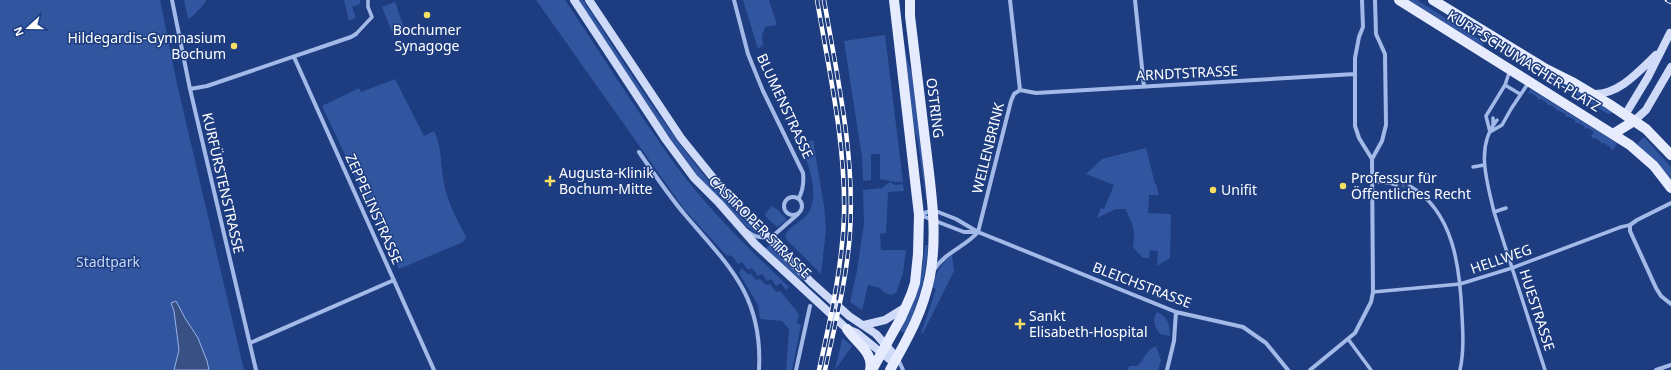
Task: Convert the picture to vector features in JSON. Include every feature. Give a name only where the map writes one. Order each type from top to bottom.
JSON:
[{"type":"main road","name":"CASTROPER STRASSE","points":[[574,0],[666,140],[694,178],[738,223],[755,244],[847,329],[857,332],[884,348]]},
{"type":"main road","name":"CASTROPER STRASSE","points":[[589,0],[645,86],[699,162],[723,190],[815,286],[849,316],[876,334],[884,348]]},
{"type":"main road","name":"OSTRING","points":[[871,370],[906,307],[915,283],[918,254],[919,215],[894,0]]},
{"type":"main road","name":"OSTRING","points":[[897,366],[915,324],[930,276],[934,242],[933,215],[910,16],[910,0]]},
{"type":"main road","name":"KURT-SCHUMACHER-PLATZ","points":[[1399,0],[1613,134],[1645,158],[1671,188]]},
{"type":"main road","name":"KURT-SCHUMACHER-PLATZ","points":[[1433,0],[1546,70],[1593,94],[1646,129],[1671,155]]},
{"type":"main road","points":[[1613,134],[1648,77],[1670,33]]},
{"type":"main road","points":[[1593,94],[1604,94],[1618,88],[1660,52]]},
{"type":"main road","points":[[1613,134],[1634,121],[1646,110],[1671,67]]},
{"type":"main road","points":[[864,325],[885,320],[906,307]]},
{"type":"main road","points":[[847,329],[853,338],[869,353],[871,359],[871,370]]},
{"type":"main road","points":[[884,348],[897,366]]},
{"type":"street","name":"KURFÜRSTENSTRASSE","points":[[172,0],[190,89],[256,370]]},
{"type":"street","points":[[190,89],[207,86],[294,57],[356,34],[372,17],[368,7],[368,0]]},
{"type":"street","name":"BLUMENSTRASSE","points":[[734,0],[748,54],[763,91],[803,173],[803,185],[799,198],[803,208],[798,214]]},
{"type":"street","name":"WEILENBRINK","points":[[978,232],[1011,101],[1014,94],[1020,90],[1010,0]]},
{"type":"street","points":[[1135,0],[1144,87]]},
{"type":"street","points":[[1362,0],[1362,27],[1356,48],[1356,131],[1362,144],[1372,159]]},
{"type":"street","points":[[1310,370],[1355,333],[1372,302],[1372,159],[1382,141],[1386,125],[1385,54],[1376,34],[1375,0]]},
{"type":"street","name":"ZEPPELINSTRASSE","points":[[294,57],[434,370]]},
{"type":"street","name":"HUESTRASSE","points":[[1490,132],[1486,116],[1505,85],[1510,69]]},
{"type":"street","name":"ARNDTSTRASSE","points":[[1020,90],[1036,93],[1355,74]]},
{"type":"street","points":[[1490,132],[1502,125],[1508,118],[1520,94],[1529,81]]},
{"type":"street","points":[[1505,85],[1520,94]]},
{"type":"street","name":"HUESTRASSE","points":[[1493,118],[1493,125],[1486,142],[1484,165],[1494,212],[1545,370]]},
{"type":"street","points":[[1493,125],[1498,121]]},
{"type":"street","points":[[639,152],[674,202],[722,257],[747,295],[753,308],[758,331],[759,370]]},
{"type":"street","points":[[1473,167],[1484,165]]},
{"type":"street","points":[[1372,181],[1396,185]]},
{"type":"street","points":[[1410,186],[1426,197],[1435,209],[1447,229],[1455,251],[1460,284],[1463,337],[1460,370]]},
{"type":"street","points":[[798,214],[790,215],[786,212],[784,206],[787,199],[791,197],[799,198]]},
{"type":"street","name":"HELLWEG","points":[[1373,292],[1460,284],[1512,268],[1621,227],[1630,225],[1671,203]]},
{"type":"street","points":[[1494,212],[1506,208]]},
{"type":"street","points":[[738,223],[755,237],[769,237],[774,235],[798,214]]},
{"type":"street","points":[[919,215],[933,215]]},
{"type":"street","name":"BLEICHSTRASSE","points":[[919,215],[933,215],[956,219],[978,232],[1176,312],[1243,327],[1266,343],[1288,370]]},
{"type":"street","name":"BLEICHSTRASSE","points":[[933,215],[964,232],[978,232]]},
{"type":"street","points":[[1630,225],[1632,238],[1656,288],[1661,296],[1671,304]]},
{"type":"street","points":[[930,276],[946,255],[972,239],[978,232]]},
{"type":"street","points":[[250,343],[394,280]]},
{"type":"street","points":[[796,370],[810,306]]},
{"type":"street","points":[[1166,370],[1174,341],[1176,312]]},
{"type":"street","points":[[1348,339],[1366,361],[1371,370]]},
{"type":"street","points":[[1656,370],[1671,365]]},
{"type":"green space","name":"Stadtpark","points":[[0,0],[160,0],[177,84],[244,370],[0,370]]},
{"type":"green space","points":[[184,0],[206,0],[206,2],[194,15],[188,19]]},
{"type":"green space","points":[[344,0],[360,0],[360,4],[352,7],[356,18],[349,21]]},
{"type":"green space","points":[[536,0],[565,0],[677,167],[716,214],[789,287],[786,290],[781,283],[776,286],[771,279],[767,281],[762,274],[758,276],[752,268],[748,270],[742,262],[738,264],[732,256],[726,255],[684,209]]},
{"type":"green space","points":[[578,0],[583,0],[651,104],[687,154],[738,214],[759,234],[747,227],[703,183],[672,141]]},
{"type":"green space","points":[[743,0],[769,0],[777,25],[765,27],[762,36],[763,45],[758,49]]},
{"type":"green space","points":[[1408,0],[1417,0],[1482,41],[1484,47]]},
{"type":"green space","points":[[395,2],[404,28],[392,32],[382,7]]},
{"type":"green space","points":[[885,35],[903,182],[880,179],[880,154],[871,154],[871,180],[863,181],[862,157],[844,41]]},
{"type":"green space","points":[[902,36],[907,59],[913,76],[928,200],[926,200],[918,142],[912,120]]},
{"type":"green space","points":[[1547,76],[1575,89],[1612,113],[1608,114],[1569,91],[1545,82],[1545,77]]},
{"type":"green space","points":[[395,79],[424,136],[434,131],[439,145],[443,181],[449,201],[466,237],[463,242],[399,269],[322,106],[359,88],[361,92]]},
{"type":"green space","points":[[1530,89],[1617,143],[1614,149],[1611,150],[1610,147],[1604,143],[1602,144],[1595,138],[1592,138],[1591,136],[1594,132],[1588,128],[1585,129],[1584,126],[1575,123],[1575,120],[1566,117],[1565,114],[1557,111],[1550,105],[1547,105],[1547,103],[1541,99],[1538,100],[1537,97],[1531,93],[1528,94]]},
{"type":"green space","points":[[776,98],[804,143],[813,140],[824,206],[826,231],[821,274],[786,239],[785,235],[787,231],[803,219],[809,212],[813,200],[813,185],[810,170],[804,154]]},
{"type":"green space","points":[[1644,137],[1671,167],[1671,179],[1637,144]]},
{"type":"green space","points":[[1146,148],[1159,195],[1149,195],[1148,213],[1171,214],[1170,258],[1157,266],[1158,251],[1150,250],[1149,258],[1143,258],[1133,247],[1133,228],[1125,209],[1116,209],[1097,218],[1101,208],[1104,209],[1114,185],[1086,174],[1102,159]]},
{"type":"green space","points":[[890,182],[895,185],[903,184],[904,191],[888,192],[886,233],[880,234],[881,250],[906,250],[903,273],[896,293],[891,295],[885,293],[880,288],[868,285],[862,310],[850,302],[857,271],[864,223],[863,190],[882,188]]},
{"type":"green space","points":[[772,206],[786,219],[786,221],[777,227],[766,217],[765,214]]},
{"type":"green space","points":[[769,245],[802,278],[799,281],[764,250]]},
{"type":"green space","points":[[925,245],[928,245],[923,280],[914,312],[905,333],[900,331],[914,299],[920,279]]},
{"type":"green space","points":[[952,255],[954,271],[923,333],[921,333],[936,289],[932,287],[935,277],[942,265]]},
{"type":"green space","points":[[742,268],[747,274],[751,274],[756,280],[760,279],[766,285],[770,284],[776,292],[780,291],[799,314],[797,323],[801,325],[792,370],[786,370],[789,329],[782,321],[760,319],[758,305],[739,273]]},
{"type":"green space","points":[[1157,312],[1164,316],[1168,322],[1170,336],[1160,334],[1155,326],[1154,318]]},
{"type":"green space","points":[[842,338],[852,346],[835,370],[842,340]]},
{"type":"green space","points":[[1156,346],[1161,360],[1158,370],[1128,370],[1129,366],[1137,366],[1149,350]]},
{"type":"shaded area","points":[[176,301],[198,338],[209,370],[174,370],[179,350],[174,311],[171,303]]},
{"type":"tunnel","points":[[1396,185],[1410,186]]},
{"type":"railway","points":[[817,0],[840,135],[844,190],[844,217],[841,256],[835,294],[819,370]]},
{"type":"railway","points":[[824,0],[844,115],[850,174],[851,203],[850,232],[846,267],[825,370]]},
{"type":"railway","points":[[1667,0],[1671,2]]},
{"type":"place","name":"Bochumer Synagoge","points":[[427,15]]},
{"type":"place","name":"Hildegardis-Gymnasium Bochum","points":[[234,46]]},
{"type":"place","name":"Augusta-Klinik Bochum-Mitte","points":[[550,181]]},
{"type":"place","name":"Professur für Öffentliches Recht","points":[[1343,186]]},
{"type":"place","name":"Unifit","points":[[1213,190]]},
{"type":"place","name":"Sankt Elisabeth-Hospital","points":[[1020,324]]}]
